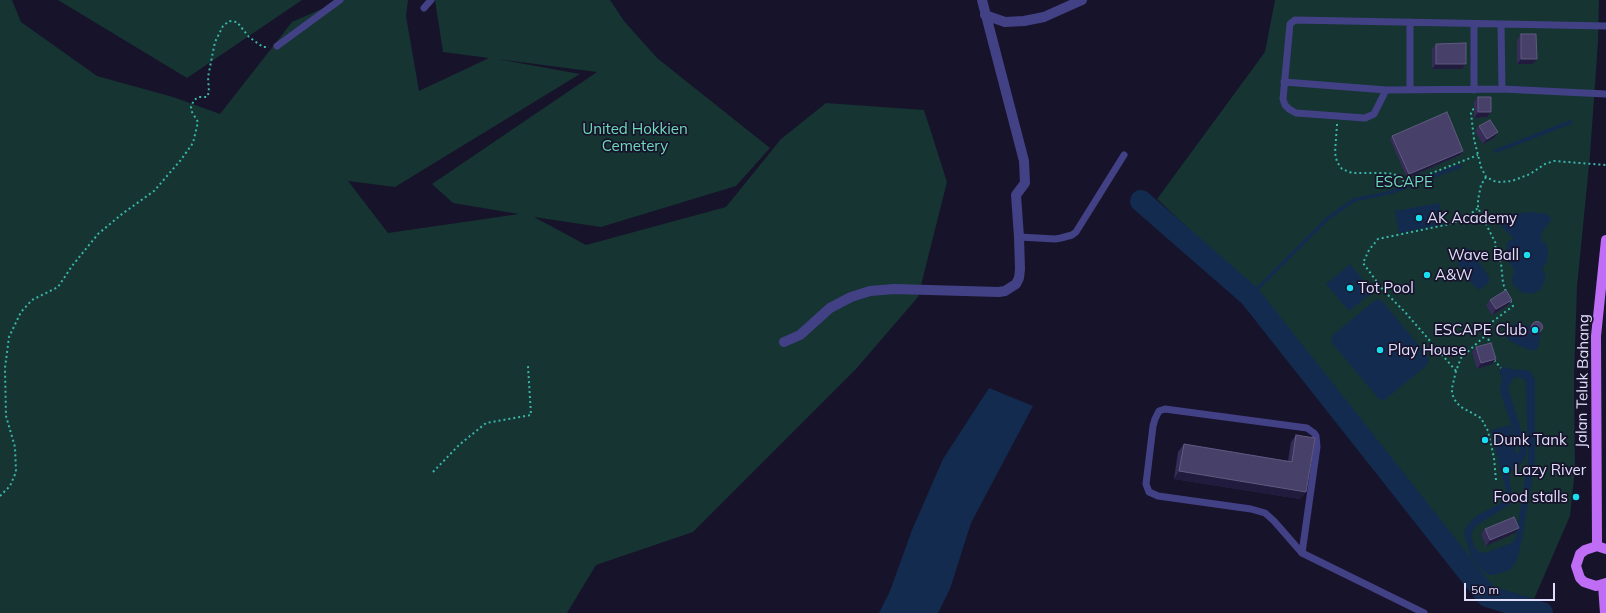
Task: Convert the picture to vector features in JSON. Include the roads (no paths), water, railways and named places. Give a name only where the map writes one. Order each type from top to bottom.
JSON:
[{"type":"main road","name":"Jalan Teluk Bahang","points":[[1601,548],[1596,336],[1606,240]]},
{"type":"main road","points":[[1601,548],[1585,550],[1580,554],[1576,566],[1580,578],[1584,582],[1590,585],[1604,584],[1605,613]]},
{"type":"street","points":[[784,342],[800,335],[830,308],[852,297],[870,291],[894,289],[999,292],[1005,291],[1016,284],[1019,278],[1019,237],[1016,196],[1025,183],[1024,161],[982,0]]},
{"type":"street","points":[[986,15],[1005,22],[1024,21],[1044,16],[1082,0]]},
{"type":"lane","points":[[277,46],[340,0]]},
{"type":"lane","points":[[424,8],[431,0]]},
{"type":"lane","points":[[1386,90],[1374,114],[1365,118],[1296,113],[1289,109],[1285,105],[1283,99],[1289,25],[1293,21],[1606,26]]},
{"type":"lane","points":[[1410,22],[1410,90]]},
{"type":"lane","points":[[1474,24],[1474,90]]},
{"type":"lane","points":[[1501,24],[1502,89]]},
{"type":"lane","points":[[1284,82],[1386,90],[1502,89],[1606,94]]},
{"type":"lane","points":[[1019,237],[1061,238],[1072,235],[1076,232],[1124,155]]},
{"type":"lane","points":[[1302,553],[1317,447],[1316,436],[1314,433],[1307,428],[1164,409],[1159,411],[1153,426],[1146,484],[1149,492],[1158,496],[1251,509],[1265,514],[1274,521],[1302,553],[1424,613]]},
{"type":"water","name":"AK Academy","points":[[1439,203],[1443,224],[1399,233],[1395,211]]},
{"type":"water","name":"Wave Ball","points":[[1532,212],[1547,214],[1551,218],[1550,222],[1542,232],[1541,240],[1542,242],[1545,242],[1548,251],[1547,261],[1542,269],[1545,273],[1545,281],[1540,290],[1532,294],[1521,292],[1513,284],[1512,279],[1515,269],[1510,264],[1506,253],[1507,244],[1510,240],[1514,239],[1502,227],[1500,222],[1502,218],[1512,214]]},
{"type":"water","points":[[1468,248],[1476,255],[1481,266],[1489,276],[1489,283],[1479,290],[1472,284],[1458,264],[1457,255],[1462,249]]},
{"type":"water","name":"Tot Pool","points":[[1350,264],[1373,292],[1349,311],[1326,284]]},
{"type":"water","name":"Play House","points":[[1378,299],[1382,301],[1427,355],[1429,360],[1426,366],[1387,398],[1382,400],[1378,398],[1333,344],[1331,339],[1333,335]]},
{"type":"water","points":[[1517,323],[1526,326],[1535,324],[1541,330],[1538,348],[1536,350],[1529,350],[1508,340],[1506,334],[1508,328]]},
{"type":"water","name":"Lazy River","points":[[1503,366],[1509,369],[1526,370],[1531,372],[1535,381],[1535,461],[1517,560],[1510,570],[1489,575],[1484,572],[1471,557],[1464,533],[1466,527],[1476,516],[1499,504],[1503,501],[1505,496],[1506,491],[1491,430],[1510,425],[1516,444],[1515,451],[1517,453],[1520,452],[1501,394],[1500,388],[1502,378],[1499,371]],"holes":[[[1515,377],[1522,378],[1526,383],[1528,461],[1516,537],[1512,543],[1485,553],[1480,552],[1475,548],[1471,537],[1473,530],[1476,526],[1509,505],[1512,496],[1509,478],[1510,471],[1522,463],[1526,456],[1526,445],[1508,388]]]},
{"type":"water","points":[[989,388],[1033,406],[971,523],[950,589],[938,613],[879,613],[890,591],[912,530],[943,459]]},
{"type":"waterway","points":[[1496,151],[1571,122]]},
{"type":"waterway","points":[[1250,296],[1327,219],[1354,200],[1392,192],[1460,166]]},
{"type":"waterway","points":[[1141,201],[1250,296],[1487,596],[1542,613]]},
{"type":"place","name":"AK Academy","points":[[1419,218]]},
{"type":"place","name":"Wave Ball","points":[[1527,255]]},
{"type":"place","name":"A&W","points":[[1427,275]]},
{"type":"place","name":"Tot Pool","points":[[1350,288]]},
{"type":"place","name":"ESCAPE Club","points":[[1535,330]]},
{"type":"place","name":"Play House","points":[[1380,350]]},
{"type":"place","name":"Dunk Tank","points":[[1485,440]]},
{"type":"place","name":"Lazy River","points":[[1506,470]]},
{"type":"place","name":"Food stalls","points":[[1576,497]]},
{"type":"park label","name":"United Hokkien Cemetery","points":[[635,138]]},
{"type":"park label","name":"ESCAPE","points":[[1404,182]]}]
